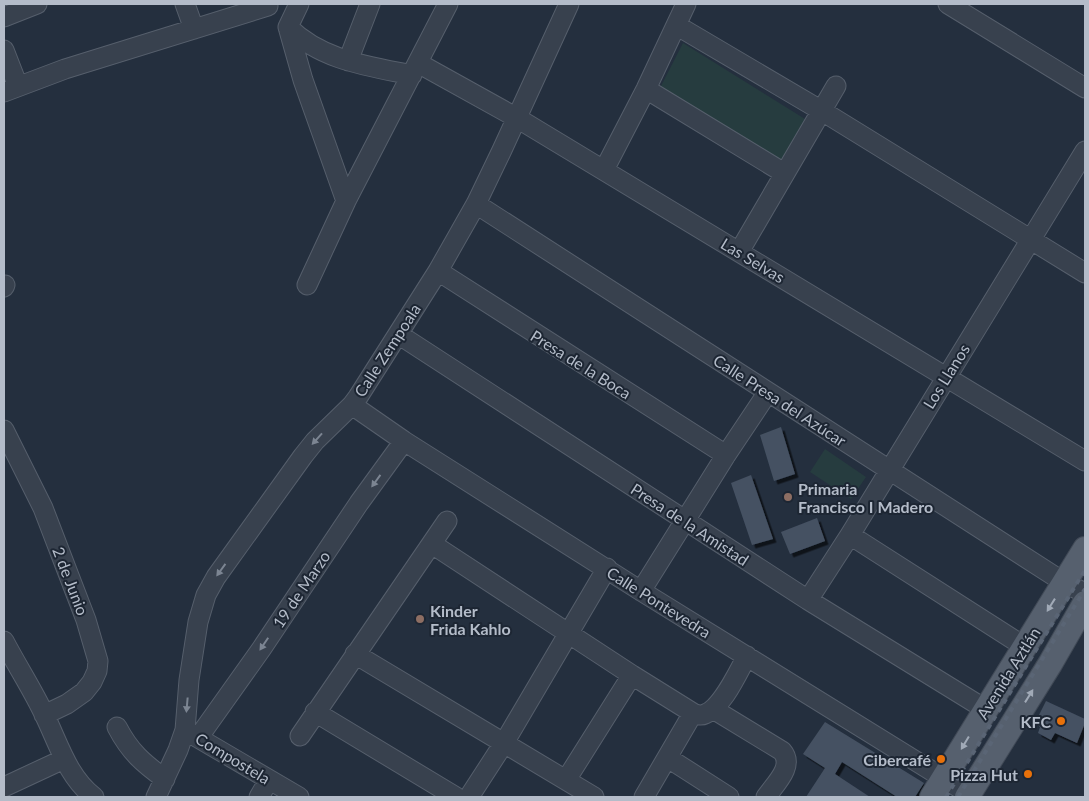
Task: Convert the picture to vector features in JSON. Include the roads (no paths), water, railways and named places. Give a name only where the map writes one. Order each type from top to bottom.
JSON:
[{"type":"main road","name":"Avenida Aztlán","points":[[938,788],[1025,647],[1075,588],[1085,549]]},
{"type":"main road","name":"Avenida Aztlán","points":[[968,796],[1050,664],[1085,603]]},
{"type":"street","points":[[4,17],[37,4]]},
{"type":"street","points":[[185,4],[194,28]]},
{"type":"street","points":[[299,4],[288,27],[303,80],[346,201]]},
{"type":"street","points":[[348,62],[370,4]]},
{"type":"street","points":[[307,285],[346,201],[448,4]]},
{"type":"street","name":"Calle Zempoala","points":[[189,680],[198,622],[206,595],[264,509],[303,456],[352,405],[438,271],[476,204],[569,4]]},
{"type":"street","points":[[604,170],[646,89],[686,4]]},
{"type":"street","points":[[948,4],[1085,88]]},
{"type":"street","points":[[4,50],[11,89],[267,5]]},
{"type":"street","name":"Las Selvas","points":[[267,5],[308,44],[348,62],[415,69],[517,118],[1085,461]]},
{"type":"street","points":[[676,25],[822,111],[1085,273]]},
{"type":"street","points":[[740,252],[836,86]]},
{"type":"street","points":[[646,89],[784,173]]},
{"type":"street","name":"Los Llanos","points":[[808,600],[850,535],[1085,151]]},
{"type":"street","name":"Calle Presa del Azúcar","points":[[476,204],[1075,588]]},
{"type":"street","name":"Presa de la Boca","points":[[438,271],[726,455]]},
{"type":"street","name":"Presa de la Amistad","points":[[398,334],[684,521],[985,709]]},
{"type":"street","points":[[641,591],[726,455],[768,392]]},
{"type":"street","name":"Calle Pontevedra","points":[[352,405],[404,441],[747,656],[938,788],[968,796]]},
{"type":"street","name":"2 de Junio","points":[[4,430],[47,517],[86,620],[98,661],[97,671],[92,682],[84,692],[67,704],[44,715]]},
{"type":"street","name":"19 de Marzo","points":[[156,797],[192,734],[262,648],[359,503],[404,441]]},
{"type":"street","points":[[300,736],[447,521]]},
{"type":"street","points":[[850,535],[1025,647]]},
{"type":"street","points":[[432,544],[632,675],[694,713],[702,715],[713,709],[747,656]]},
{"type":"street","points":[[469,797],[504,743],[606,568]]},
{"type":"street","points":[[4,641],[44,715],[64,759],[78,782],[94,797]]},
{"type":"street","points":[[355,654],[594,797]]},
{"type":"street","points":[[566,780],[632,675]]},
{"type":"street","name":"Compostela","points":[[189,680],[192,734],[299,797]]},
{"type":"street","points":[[713,709],[782,751],[788,759],[783,773],[766,797]]},
{"type":"street","points":[[315,712],[456,797]]},
{"type":"street","points":[[644,797],[694,713]]},
{"type":"street","points":[[117,727],[131,751],[141,762],[165,779]]},
{"type":"street","points":[[668,758],[729,797]]},
{"type":"street","points":[[4,787],[64,759]]},
{"type":"street","points":[[259,797],[268,780]]},
{"type":"railway","points":[[946,797],[1085,570]]},
{"type":"railway","points":[[958,797],[1085,589]]},
{"type":"place","name":"Primaria Francisco I Madero","points":[[788,497]]},
{"type":"place","name":"Kinder Frida Kahlo","points":[[420,619]]},
{"type":"place","name":"KFC","points":[[1061,721]]},
{"type":"place","name":"Cibercafé","points":[[941,759]]},
{"type":"place","name":"Pizza Hut","points":[[1028,774]]}]
